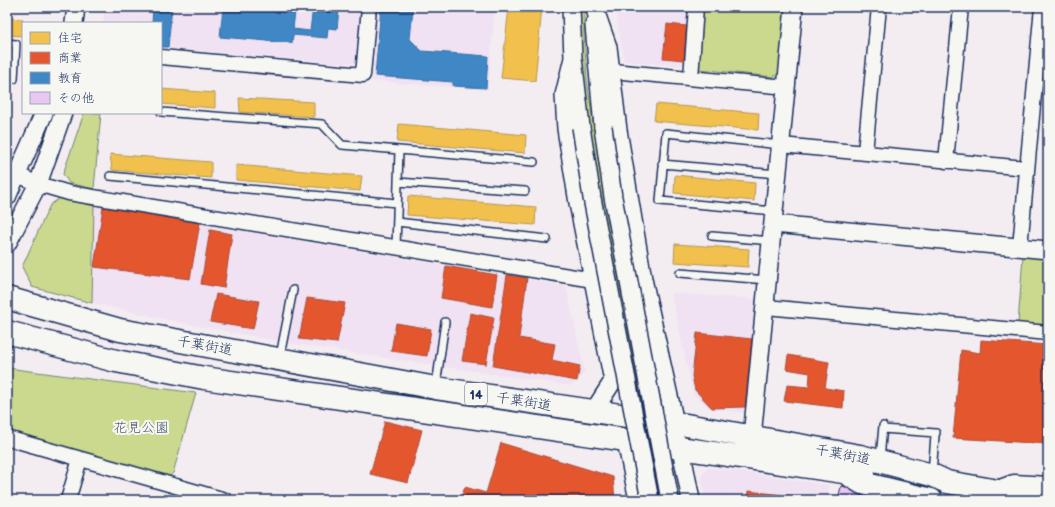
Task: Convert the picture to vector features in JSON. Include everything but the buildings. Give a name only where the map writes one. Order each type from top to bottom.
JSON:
[{"type":"highway","name":"千葉街道","points":[[7,298],[120,330],[436,388],[593,412],[675,422],[879,461],[939,478],[998,492],[1048,500]]},
{"type":"highway","name":"千葉街道","points":[[7,332],[116,361],[204,378],[846,473],[930,483],[939,478]]},
{"type":"highway","points":[[846,473],[862,483],[894,495],[931,500]]},
{"type":"highway","points":[[998,492],[1014,486],[1048,488]]},
{"type":"street","points":[[74,22],[76,7]]},
{"type":"street","points":[[162,57],[363,75],[369,7]]},
{"type":"street","points":[[571,7],[573,58],[581,128],[592,198],[650,500]]},
{"type":"street","points":[[593,7],[608,47],[618,130],[643,279],[675,422]]},
{"type":"street","points":[[593,7],[596,60],[613,197],[670,500]]},
{"type":"street","points":[[690,78],[696,7]]},
{"type":"street","points":[[752,437],[773,241],[794,7]]},
{"type":"street","points":[[865,152],[879,7]]},
{"type":"street","points":[[946,161],[960,7]]},
{"type":"street","points":[[1020,247],[1026,168],[1042,7]]},
{"type":"street","points":[[573,58],[564,95],[566,129],[613,382],[593,412]]},
{"type":"street","points":[[612,71],[787,87]]},
{"type":"street","points":[[7,197],[12,172],[43,114]]},
{"type":"street","points":[[7,244],[38,184],[63,114]]},
{"type":"street","points":[[781,145],[1026,168]]},
{"type":"street","points":[[12,172],[38,184],[69,193],[593,280]]},
{"type":"street","points":[[775,217],[1048,250]]},
{"type":"street","points":[[766,307],[1048,333]]},
{"type":"street","points":[[648,419],[674,438],[681,449],[691,500]]},
{"type":"street","points":[[7,438],[225,500]]},
{"type":"street","points":[[626,441],[638,500]]},
{"type":"street","points":[[68,500],[80,458]]},
{"type":"lane","points":[[7,43],[16,44],[14,79],[7,78]]},
{"type":"lane","points":[[162,112],[322,124],[342,146],[534,162]]},
{"type":"lane","points":[[775,217],[660,201],[662,164],[666,133],[781,145]]},
{"type":"lane","points":[[396,248],[399,150]]},
{"type":"lane","points":[[662,164],[779,174]]},
{"type":"lane","points":[[110,176],[397,202]]},
{"type":"lane","points":[[398,182],[525,191]]},
{"type":"lane","points":[[397,222],[547,239]]},
{"type":"lane","points":[[712,236],[773,241]]},
{"type":"lane","points":[[680,272],[769,280]]},
{"type":"lane","points":[[279,360],[293,290]]},
{"type":"lane","points":[[436,388],[445,322]]},
{"type":"lane","points":[[879,461],[883,427],[936,434],[939,478]]},
{"type":"shaded area","points":[[105,7],[362,7],[358,56],[353,64],[162,48],[162,22],[103,22]]},
{"type":"shaded area","points":[[378,7],[495,7],[488,90],[372,81]]},
{"type":"shaded area","points":[[615,7],[690,7],[685,63],[678,66],[624,61]]},
{"type":"shaded area","points":[[94,206],[566,286],[585,373],[571,386],[293,344],[182,323],[92,303]]},
{"type":"shaded area","points":[[671,293],[758,299],[746,413],[709,408],[693,394]]},
{"type":"shaded area","points":[[708,467],[829,485],[827,500],[705,500],[701,476]]},
{"type":"green space","points":[[576,7],[584,7],[587,80],[600,171],[641,389],[638,389],[637,382],[635,382],[592,166]]},
{"type":"green space","points":[[701,7],[785,7],[779,73],[773,77],[699,69],[695,62]]},
{"type":"green space","points":[[84,114],[101,114],[94,189],[69,183],[63,174]]},
{"type":"green space","points":[[60,198],[94,206],[92,303],[32,287],[22,267],[50,205]]},
{"type":"green space","points":[[1023,256],[1048,258],[1048,327],[1018,324]]},
{"type":"green space","name":"花見公園","points":[[7,368],[196,393],[173,473],[168,478],[7,431]]}]
